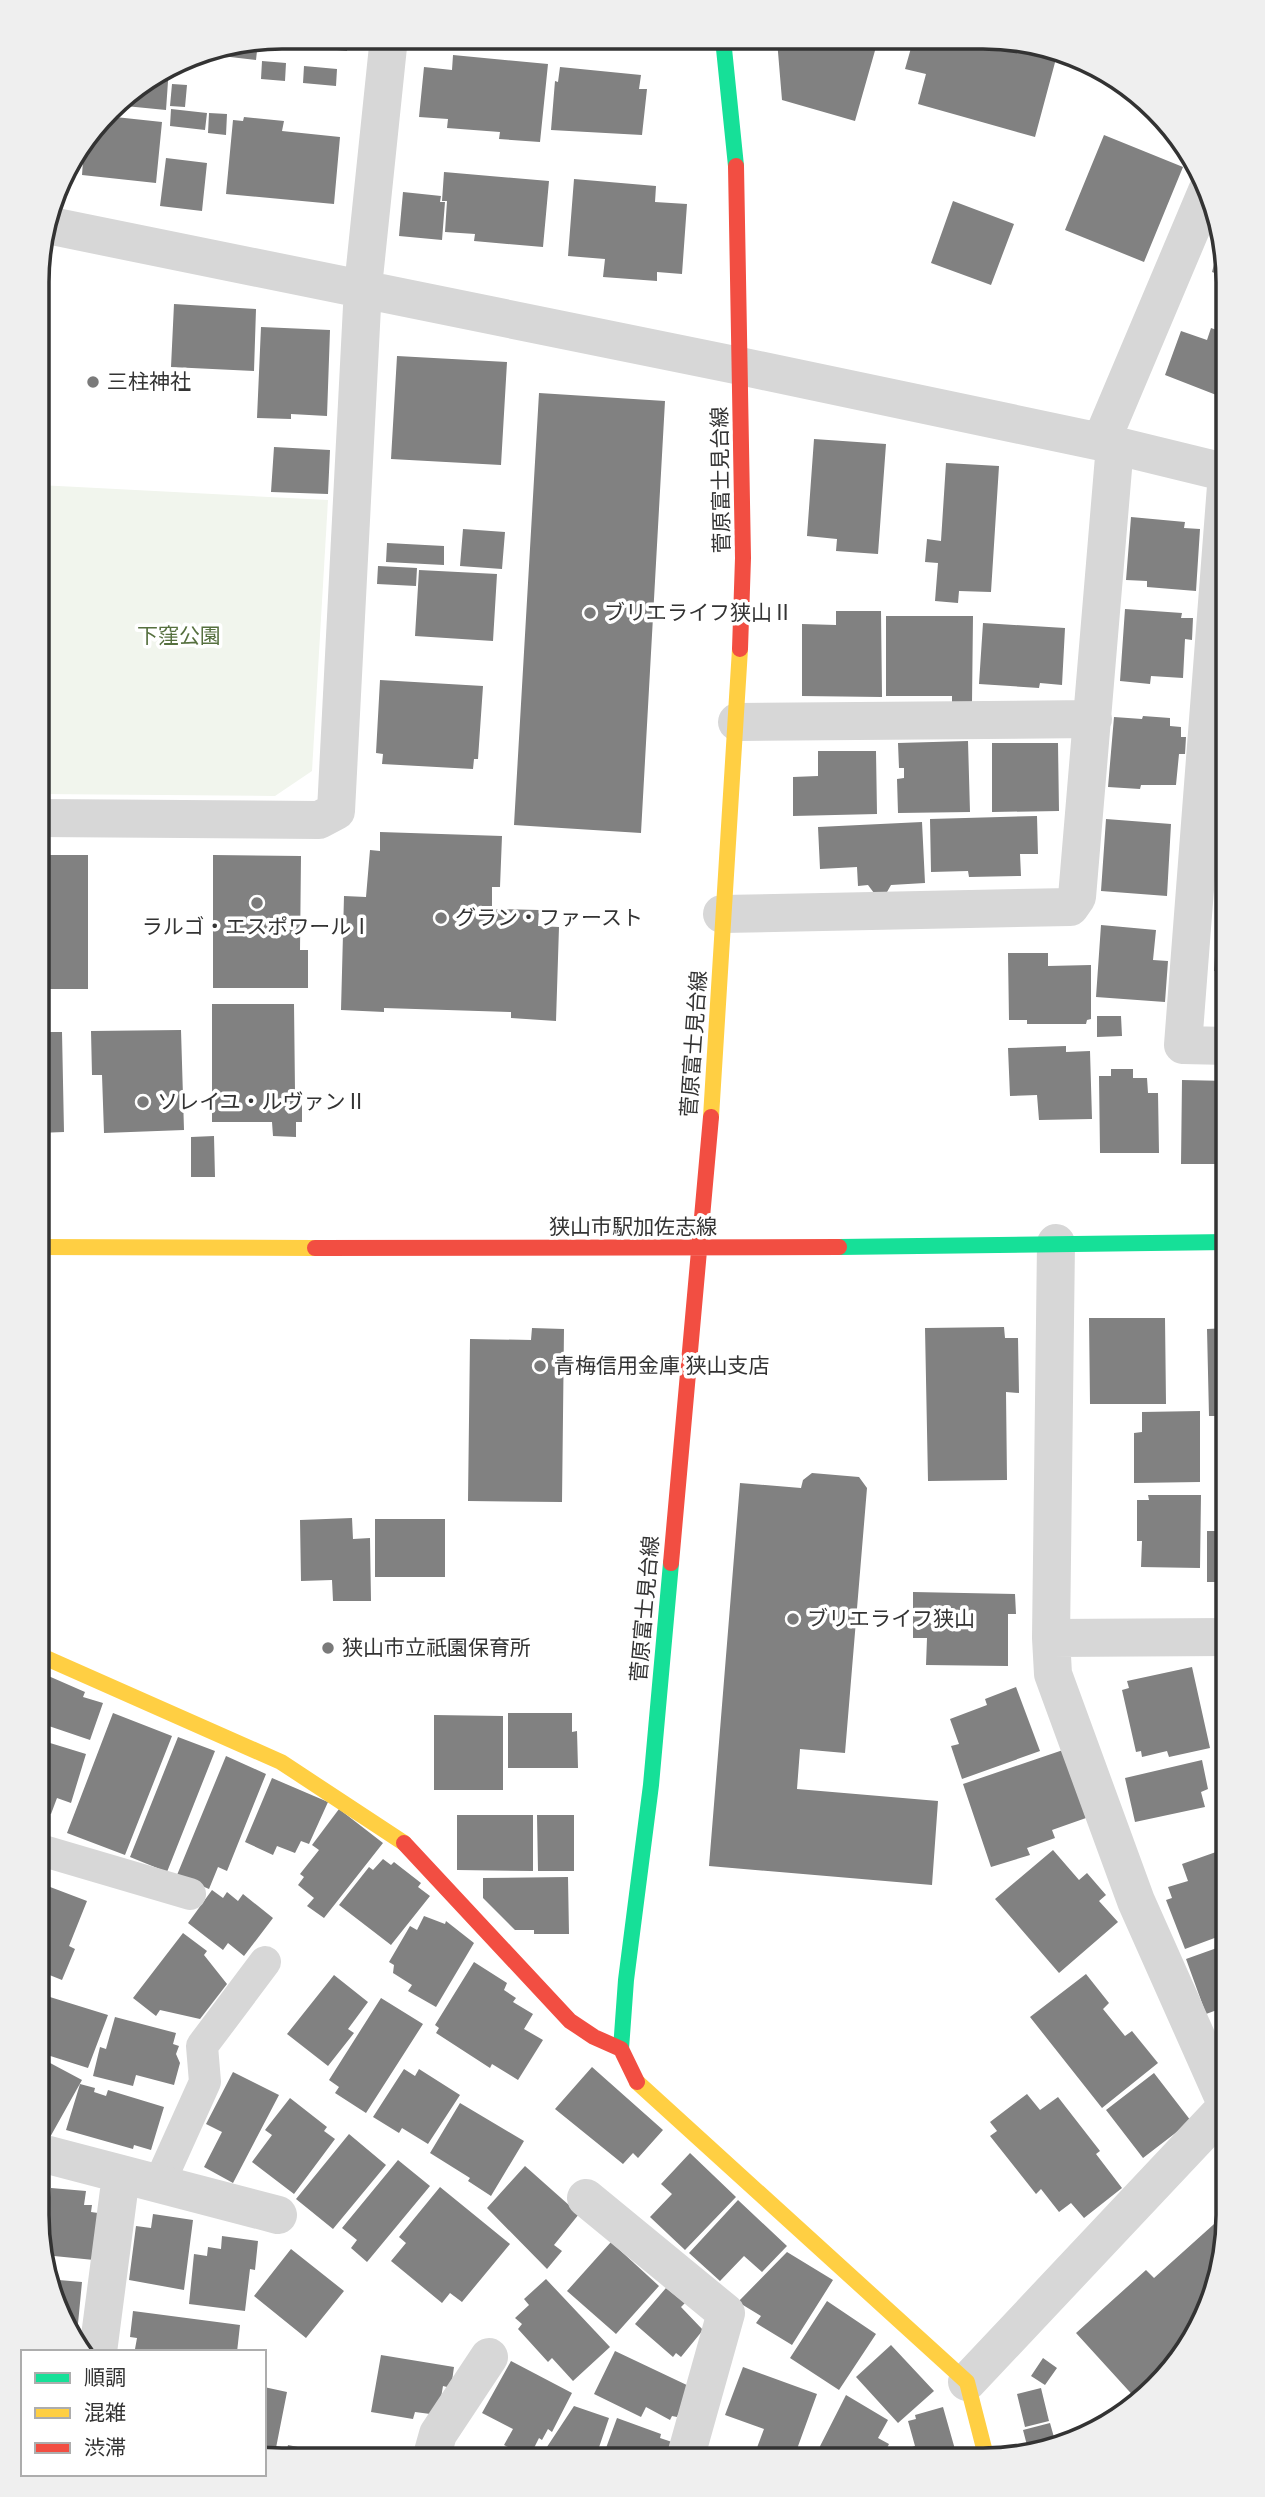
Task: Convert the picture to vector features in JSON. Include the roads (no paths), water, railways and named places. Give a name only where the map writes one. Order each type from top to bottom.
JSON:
[{"type":"street","points":[[49,818],[319,820],[337,811],[363,287],[387,49]]},
{"type":"street","name":"菅原富士見台線","points":[[621,2049],[626,1980],[651,1786],[716,1060],[722,914],[737,722],[743,558],[737,171],[724,49]]},
{"type":"street","points":[[722,914],[1070,907],[1077,897],[1093,719],[1108,444],[1202,203]]},
{"type":"street","points":[[58,219],[363,287],[1108,444],[1216,470]]},
{"type":"street","points":[[737,722],[1093,719]]},
{"type":"street","points":[[1216,769],[1183,1045],[1216,1046]]},
{"type":"street","name":"狭山市駅加佐志線","points":[[49,1247],[697,1249],[1216,1242]]},
{"type":"street","points":[[1056,1243],[1051,1638],[1053,1674],[1136,1901],[1216,2082]]},
{"type":"street","points":[[1051,1638],[1216,1637]]},
{"type":"street","points":[[49,1659],[281,1762],[405,1843],[570,2021],[594,2037],[621,2049],[636,2081],[967,2382],[983,2448]]},
{"type":"street","points":[[967,2382],[1216,2119]]},
{"type":"street","points":[[49,2155],[278,2215]]},
{"type":"street","points":[[97,2350],[121,2175]]},
{"type":"street","points":[[586,2198],[726,2313],[688,2448]]},
{"type":"street","points":[[434,2448],[438,2434],[489,2357]]},
{"type":"lane","points":[[49,1853],[190,1895]]},
{"type":"lane","points":[[159,2184],[205,2082],[202,2046],[265,1962]]},
{"type":"place","name":"三柱神社","points":[[93,382]]},
{"type":"place","name":"ブリエライフ狭山Ⅱ","points":[[590,613]]},
{"type":"place","name":"ラルゴ・エスポワールⅠ","points":[[257,903]]},
{"type":"place","name":"グラン・ファースト","points":[[441,918]]},
{"type":"place","name":"ソレイユ・ルヴァンⅡ","points":[[143,1102]]},
{"type":"place","name":"青梅信用金庫 狭山支店","points":[[540,1366]]},
{"type":"place","name":"ブリエライフ狭山","points":[[793,1619]]},
{"type":"place","name":"狭山市立祇園保育所","points":[[328,1648]]},
{"type":"park label","name":"下窪公園","points":[[179,636]]}]
